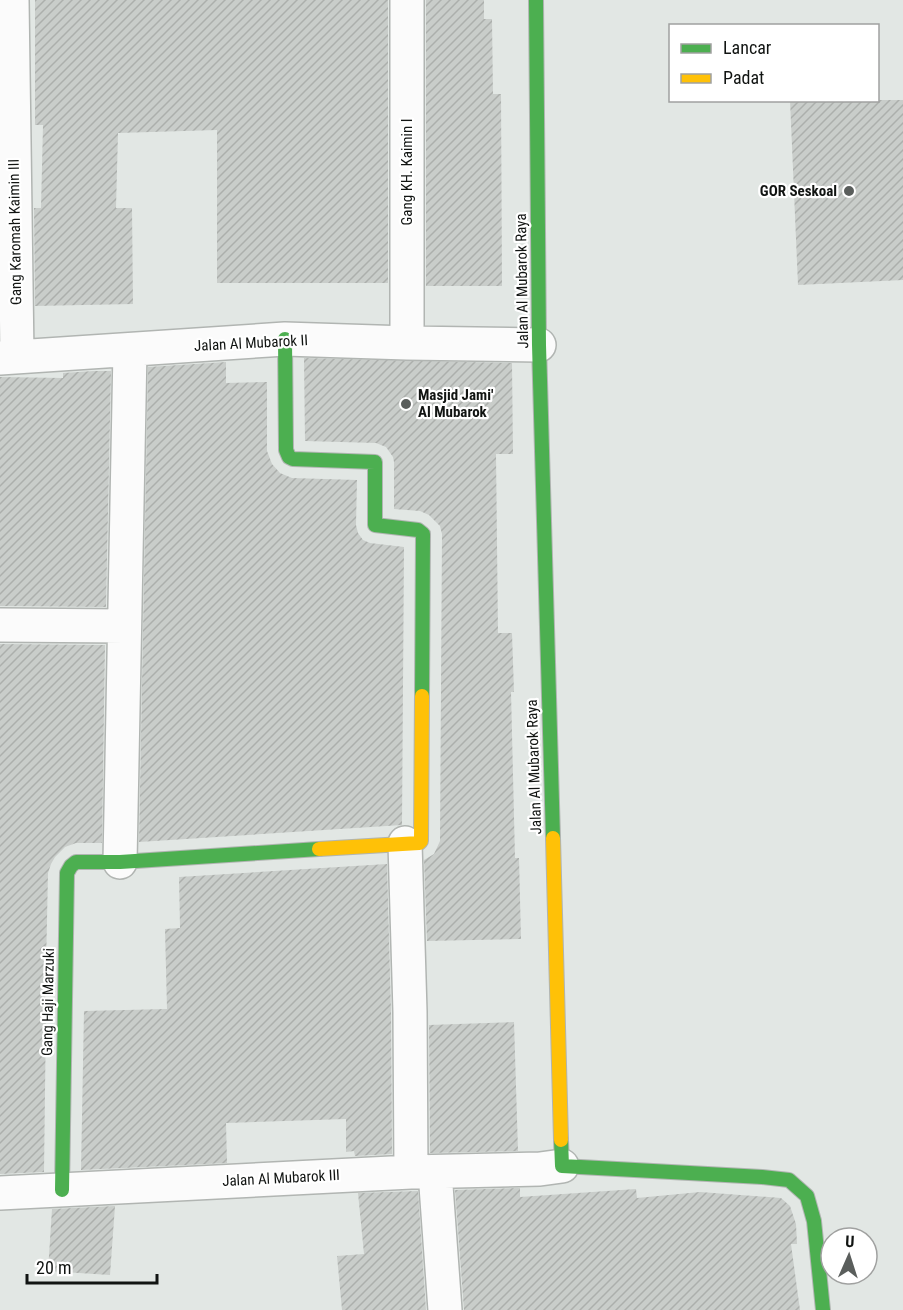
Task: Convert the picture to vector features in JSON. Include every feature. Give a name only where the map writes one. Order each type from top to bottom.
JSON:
[{"type":"street","name":"Gang Karomah Kaimin III","points":[[8,357],[12,0]]},
{"type":"street","name":"Gang KH. Kaimin I","points":[[406,344],[407,0]]},
{"type":"street","name":"Jalan Al Mubarok Raya","points":[[536,0],[539,345],[562,1166]]},
{"type":"street","name":"Jalan Al Mubarok II","points":[[8,357],[285,339],[406,344],[539,345]]},
{"type":"street","points":[[130,350],[120,862],[418,843],[422,836],[423,534],[418,530],[375,525],[375,462],[289,457],[286,450],[285,339]]},
{"type":"street","points":[[0,625],[123,626]]},
{"type":"street","points":[[405,843],[410,1012],[423,1172],[445,1310]]},
{"type":"street","name":"Gang Haji Marzuki","points":[[62,1190],[67,873],[70,866],[76,862],[120,862]]},
{"type":"street","points":[[562,1166],[789,1180],[807,1196],[814,1221],[823,1310]]},
{"type":"street","name":"Jalan Al Mubarok III","points":[[0,1193],[423,1172],[540,1169],[562,1166]]},
{"type":"building","points":[[35,0],[388,0],[388,283],[217,283],[217,130],[118,133],[116,208],[132,208],[133,304],[35,306],[34,208],[41,208],[43,125],[35,125]]},
{"type":"building","points":[[426,0],[484,0],[484,19],[492,19],[493,94],[501,94],[502,286],[426,286]]},
{"type":"building","name":"GOR Seskoal","points":[[903,100],[903,280],[798,285],[790,102]]},
{"type":"building","points":[[304,358],[512,363],[513,454],[496,454],[498,633],[512,633],[515,858],[519,858],[521,939],[427,941],[424,860],[434,854],[440,841],[442,534],[440,526],[429,515],[420,511],[394,509],[394,462],[386,447],[376,443],[305,441]]},
{"type":"building","points":[[226,362],[226,383],[267,382],[267,451],[272,464],[280,473],[292,478],[357,480],[356,525],[358,533],[363,540],[370,543],[404,547],[402,825],[139,842],[148,367]]},
{"type":"building","points":[[111,371],[106,607],[0,606],[0,377],[63,378],[63,373]]},
{"type":"building","points":[[0,644],[105,645],[102,843],[76,843],[65,847],[55,857],[48,873],[44,1172],[0,1174]]},
{"type":"building","points":[[387,864],[392,1154],[355,1156],[354,1151],[346,1152],[346,1119],[226,1123],[227,1163],[81,1170],[84,1011],[167,1009],[165,929],[180,928],[179,877]]},
{"type":"building","points":[[514,1022],[518,1151],[430,1153],[429,1025]]},
{"type":"building","points":[[520,1188],[520,1197],[636,1189],[637,1198],[700,1192],[781,1198],[790,1206],[796,1224],[797,1244],[791,1244],[800,1310],[464,1310],[455,1190]]},
{"type":"building","points":[[418,1191],[426,1310],[342,1310],[337,1256],[364,1254],[358,1193]]},
{"type":"building","points":[[115,1206],[110,1275],[48,1271],[52,1209]]},
{"type":"traffic: fast","points":[[536,0],[539,345],[553,838]]},
{"type":"traffic: fast","points":[[285,339],[286,450],[289,457],[375,462],[375,525],[418,530],[423,534],[422,696]]},
{"type":"traffic: fast","points":[[62,1190],[67,873],[71,866],[76,862],[120,862],[319,849]]},
{"type":"traffic: fast","points":[[561,1140],[562,1166],[789,1180],[807,1196],[814,1221],[823,1310]]},
{"type":"traffic: slow","points":[[319,849],[419,843],[421,841],[422,696]]},
{"type":"traffic: slow","points":[[553,838],[561,1140]]},
{"type":"place","name":"GOR Seskoal","points":[[849,191]]},
{"type":"place","name":"Masjid Jami' Al Mubarok","points":[[406,404]]}]
